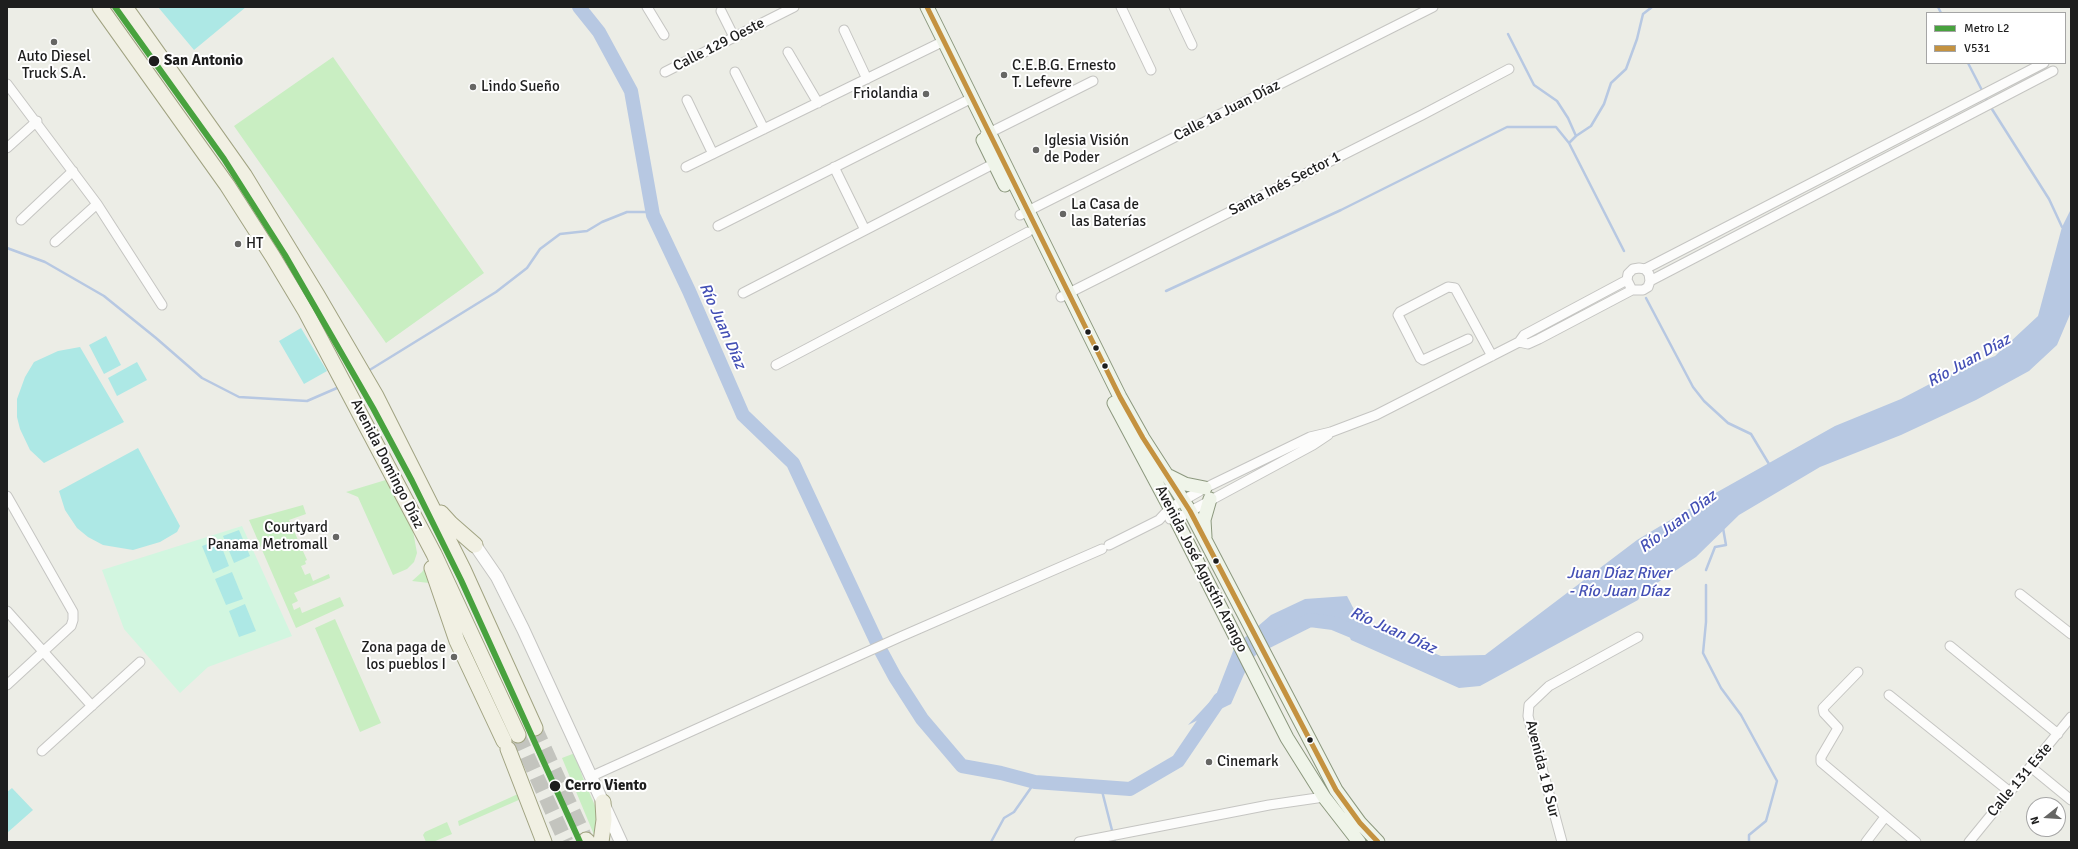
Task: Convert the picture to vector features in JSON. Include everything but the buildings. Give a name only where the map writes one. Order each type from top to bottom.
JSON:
[{"type":"main road","name":"Avenida Domingo Díaz","points":[[100,7],[228,185],[273,257],[367,424],[412,514],[434,554],[499,692]]},
{"type":"main road","name":"Avenida Domingo Díaz","points":[[125,7],[244,175],[318,294],[370,385],[429,498],[535,728]]},
{"type":"main road","name":"Avenida José Agustín Arango","points":[[918,7],[940,43],[986,135],[1065,296],[1133,442],[1173,513],[1300,761],[1324,798],[1359,842]]},
{"type":"main road","name":"Avenida José Agustín Arango","points":[[927,7],[940,43]]},
{"type":"main road","name":"Avenida José Agustín Arango","points":[[1024,213],[1028,232],[1143,438],[1187,505],[1336,790],[1352,813],[1378,842]]},
{"type":"main road","points":[[1168,474],[1207,494],[1204,520],[1205,538]]},
{"type":"main road","points":[[429,498],[451,524],[475,545]]},
{"type":"main road","points":[[412,514],[457,641],[510,746]]},
{"type":"main road","points":[[457,641],[499,692],[510,746],[544,842]]},
{"type":"main road","points":[[1325,770],[1328,785],[1324,798],[1338,803],[1352,813]]},
{"type":"main road","points":[[524,788],[538,808],[555,842]]},
{"type":"main road","points":[[601,842],[604,825],[603,802]]},
{"type":"street","points":[[647,7],[664,34]]},
{"type":"street","name":"Calle 129 Oeste","points":[[665,72],[794,7]]},
{"type":"street","points":[[1121,7],[1151,70]]},
{"type":"street","points":[[1174,7],[1192,44]]},
{"type":"street","name":"Calle 1a Juan Díaz","points":[[1024,213],[1433,7]]},
{"type":"street","points":[[721,11],[734,37]]},
{"type":"street","points":[[844,30],[867,79]]},
{"type":"street","points":[[686,167],[940,43]]},
{"type":"street","points":[[788,52],[818,103]]},
{"type":"street","points":[[1632,290],[1627,280],[1628,274],[1633,269],[1645,269],[2042,64]]},
{"type":"street","name":"Santa Inés Sector 1","points":[[1065,296],[1422,115],[1508,69]]},
{"type":"street","points":[[735,72],[764,129]]},
{"type":"street","points":[[1650,281],[2053,72]]},
{"type":"street","points":[[986,135],[1093,81]]},
{"type":"street","points":[[7,84],[74,171],[162,305]]},
{"type":"street","points":[[687,100],[713,154]]},
{"type":"street","points":[[718,226],[834,166],[968,100]]},
{"type":"street","points":[[7,148],[37,121]]},
{"type":"street","points":[[743,293],[998,161]]},
{"type":"street","points":[[834,166],[865,230]]},
{"type":"street","points":[[21,220],[74,171]]},
{"type":"street","points":[[55,242],[97,204]]},
{"type":"street","points":[[776,365],[1028,232]]},
{"type":"street","points":[[1519,342],[1528,344],[1632,290],[1643,290],[1648,287],[1650,281],[1649,274],[1645,269]]},
{"type":"street","points":[[590,777],[900,637],[1106,547],[1173,513],[1310,437],[1331,432],[1376,415],[1492,356],[1519,342],[1524,335],[1627,280]]},
{"type":"street","points":[[1468,339],[1423,360],[1420,358],[1398,315],[1400,312],[1448,287],[1455,288],[1492,356]]},
{"type":"street","points":[[7,496],[72,612],[73,620],[71,626],[7,685]]},
{"type":"street","points":[[475,545],[504,590],[621,842]]},
{"type":"street","points":[[2020,594],[2071,634]]},
{"type":"street","points":[[7,611],[92,706]]},
{"type":"street","name":"Avenida 1 B Sur","points":[[1562,842],[1528,716],[1529,705],[1549,686],[1638,636]]},
{"type":"street","points":[[1950,646],[2058,734]]},
{"type":"street","points":[[42,751],[140,662]]},
{"type":"street","points":[[1858,672],[1823,708],[1824,713],[1838,728],[1820,760],[1885,818],[1916,842]]},
{"type":"street","points":[[1890,695],[2010,792]]},
{"type":"street","name":"Calle 131 Este","points":[[1969,842],[2032,768],[2071,717]]},
{"type":"street","points":[[2032,768],[2071,800]]},
{"type":"street","points":[[1079,842],[1102,836],[1269,805],[1324,798]]},
{"type":"street","points":[[1866,842],[1885,818]]},
{"type":"green space","points":[[333,57],[484,273],[386,343],[234,126]]},
{"type":"green space","points":[[389,479],[413,531],[417,553],[414,562],[407,569],[393,575],[358,497],[346,492]]},
{"type":"green space","points":[[303,505],[306,514],[289,520],[307,560],[305,561],[306,564],[301,566],[305,575],[310,573],[313,581],[329,574],[330,578],[294,593],[298,601],[292,604],[294,610],[300,607],[302,613],[340,597],[344,606],[296,628],[249,520]]},
{"type":"green space","points":[[242,526],[292,636],[208,667],[180,693],[124,629],[102,570]]},
{"type":"green space","points":[[426,566],[435,587],[429,583],[412,581]]},
{"type":"green space","points":[[335,619],[381,723],[360,732],[315,628]]},
{"type":"green space","points":[[575,753],[583,778],[599,815],[597,842],[562,758]]},
{"type":"green space","points":[[518,794],[521,799],[459,826],[458,821]]},
{"type":"green space","points":[[447,822],[452,834],[433,842],[426,842],[423,835],[425,832]]},
{"type":"shaded area","points":[[158,7],[246,7],[194,50]]},
{"type":"shaded area","points":[[301,328],[327,371],[304,384],[279,341]]},
{"type":"shaded area","points":[[106,336],[121,365],[104,374],[89,345]]},
{"type":"shaded area","points":[[80,347],[124,422],[44,463],[30,450],[20,429],[17,417],[17,399],[25,377],[34,362],[58,351]]},
{"type":"shaded area","points":[[137,362],[147,380],[117,396],[108,378]]},
{"type":"shaded area","points":[[138,448],[180,526],[177,532],[160,542],[133,550],[103,545],[88,537],[77,528],[65,510],[59,491]]},
{"type":"shaded area","points":[[239,530],[250,556],[234,563],[223,536]]},
{"type":"shaded area","points":[[219,540],[229,566],[213,573],[202,546]]},
{"type":"shaded area","points":[[232,572],[243,599],[226,605],[215,579]]},
{"type":"shaded area","points":[[245,604],[256,631],[239,637],[229,611]]},
{"type":"shaded area","points":[[12,788],[33,810],[7,833],[7,792]]},
{"type":"water","name":"Juan Díaz River - Río Juan Díaz","points":[[2071,209],[2071,312],[2057,345],[2029,371],[1976,400],[1901,435],[1820,467],[1739,515],[1696,557],[1642,593],[1638,600],[1480,686],[1459,688],[1351,640],[1344,625],[1316,614],[1276,631],[1249,663],[1231,704],[1188,725],[1216,695],[1235,646],[1271,615],[1305,599],[1347,596],[1360,621],[1441,656],[1485,655],[1637,540],[1712,495],[1835,426],[1901,399],[1945,376],[1995,356],[2038,316],[2062,227]]},
{"type":"waterway","name":"Río Juan Díaz","points":[[579,7],[599,32],[631,91],[653,215],[689,291],[743,415],[793,463],[881,651],[895,677],[922,719],[962,766],[1001,773],[1035,782],[1130,789],[1178,761],[1220,699]]},
{"type":"waterway","points":[[1576,136],[1591,126],[1604,104],[1611,83],[1626,69],[1637,39],[1643,14],[1652,7]]},
{"type":"waterway","points":[[1938,7],[1940,12]]},
{"type":"waterway","points":[[1508,34],[1534,85],[1557,101],[1568,118],[1576,136],[1569,143]]},
{"type":"waterway","points":[[1969,64],[1988,102]]},
{"type":"waterway","points":[[1990,106],[2049,199],[2062,227]]},
{"type":"waterway","points":[[1166,291],[1341,210],[1507,127],[1556,127],[1569,143],[1624,251]]},
{"type":"waterway","points":[[368,371],[496,292],[527,268],[540,249],[560,234],[587,231],[602,222],[627,212],[652,212]]},
{"type":"waterway","points":[[7,248],[45,262],[104,296],[202,378],[239,397],[307,401],[337,388]]},
{"type":"waterway","points":[[1646,298],[1693,387],[1704,401],[1728,423],[1751,434],[1769,464]]},
{"type":"waterway","points":[[1706,570],[1715,547],[1726,545],[1723,528]]},
{"type":"waterway","points":[[1706,585],[1706,622],[1703,653],[1721,688],[1741,715],[1777,781],[1766,821],[1749,835],[1749,842]]},
{"type":"waterway","name":"Río Juan Díaz","points":[[1252,649],[1310,620],[1333,623],[1362,635]]},
{"type":"waterway","points":[[991,842],[1004,818],[1014,812],[1035,782]]},
{"type":"waterway","points":[[1101,787],[1115,842]]},
{"type":"tunnel","points":[[535,728],[586,840]]},
{"type":"tunnel","points":[[518,735],[566,842]]},
{"type":"metro line","name":"L2","points":[[115,7],[224,159],[285,255],[373,408],[412,481],[461,580],[580,842]]},
{"type":"transit line","name":"V531","points":[[927,7],[1120,397],[1143,438],[1190,511],[1336,790],[1360,823],[1378,842]]},
{"type":"place","name":"Auto Diesel Truck S.A.","points":[[54,42]]},
{"type":"place","name":"San Antonio","points":[[154,61]]},
{"type":"place","name":"C.E.B.G. Ernesto T. Lefevre","points":[[1004,75]]},
{"type":"place","name":"Lindo Sueño","points":[[473,87]]},
{"type":"place","name":"Friolandia","points":[[926,94]]},
{"type":"place","name":"Iglesia Visión de Poder","points":[[1036,150]]},
{"type":"place","name":"La Casa de las Baterías","points":[[1063,214]]},
{"type":"place","name":"HT","points":[[238,244]]},
{"type":"place","name":"Courtyard Panama Metromall","points":[[336,537]]},
{"type":"place","name":"Zona paga de los pueblos I","points":[[454,657]]},
{"type":"place","name":"Cinemark","points":[[1209,762]]},
{"type":"place","name":"Cerro Viento","points":[[555,786]]}]
